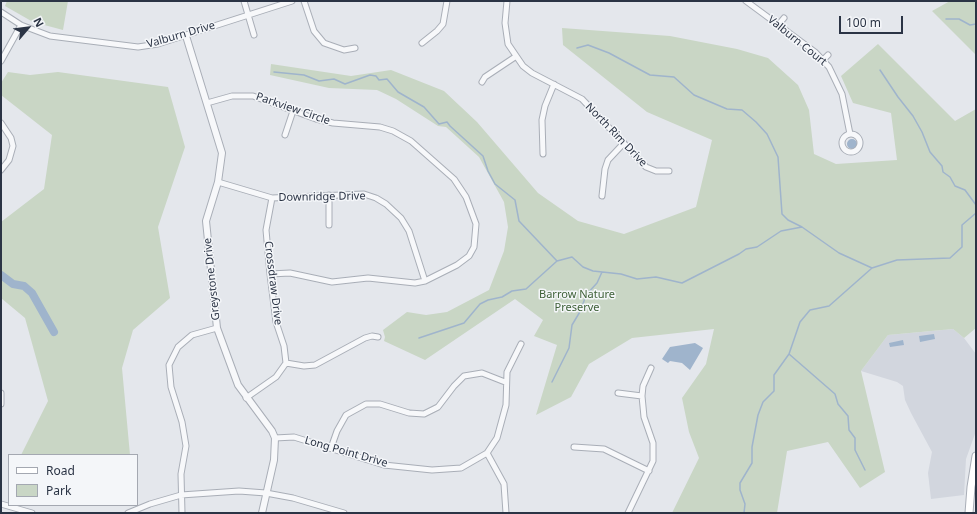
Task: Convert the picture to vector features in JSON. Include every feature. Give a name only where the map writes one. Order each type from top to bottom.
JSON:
[{"type":"main road","points":[[969,513],[970,487],[976,456]]},
{"type":"street","points":[[244,1],[254,35]]},
{"type":"street","name":"Valburn Drive","points":[[1,12],[21,25],[50,36],[138,47],[158,44],[186,36],[292,1]]},
{"type":"street","points":[[304,1],[314,31],[324,43],[344,50],[354,48]]},
{"type":"street","points":[[422,43],[443,24],[448,1]]},
{"type":"street","name":"North Rim Drive","points":[[507,1],[506,32],[508,44],[516,57],[532,73],[582,99],[646,167],[656,171],[669,171]]},
{"type":"street","name":"Valburn Court","points":[[746,1],[779,24],[823,60],[834,76],[842,94],[850,134]]},
{"type":"street","points":[[779,24],[784,18]]},
{"type":"street","points":[[1,61],[21,25]]},
{"type":"street","name":"Greystone Drive","points":[[186,36],[222,153],[218,182],[206,221],[217,328],[232,372],[246,398],[268,426],[275,438]]},
{"type":"street","points":[[823,60],[828,55]]},
{"type":"street","points":[[482,82],[484,76],[516,57]]},
{"type":"street","points":[[543,154],[542,120],[545,106],[554,84]]},
{"type":"street","name":"Parkview Circle","points":[[207,103],[232,96],[246,95],[262,98],[293,111],[333,123],[380,127],[393,131],[411,141],[454,179],[466,197],[476,224],[474,247],[469,256],[457,265],[425,281],[408,283],[374,278],[332,282],[290,273],[270,274]]},
{"type":"street","points":[[285,135],[293,111]]},
{"type":"street","points":[[1,123],[11,138],[13,146],[10,160],[1,170]]},
{"type":"street","points":[[602,196],[605,169],[608,160],[624,143]]},
{"type":"street","name":"Downridge Drive","points":[[218,182],[272,198],[364,194],[376,198],[393,209],[401,218],[408,231],[425,281]]},
{"type":"street","points":[[329,195],[330,225]]},
{"type":"street","name":"Crossdraw Drive","points":[[272,198],[266,230],[276,322],[284,346],[286,364]]},
{"type":"street","points":[[182,513],[181,474],[186,446],[182,422],[171,387],[169,365],[178,347],[188,337],[200,332],[217,328]]},
{"type":"street","points":[[246,398],[276,377],[286,364],[304,366],[315,365],[365,338],[372,336],[378,337]]},
{"type":"street","name":"Long Point Drive","points":[[275,438],[294,438],[384,465],[432,470],[461,468],[487,453],[497,438],[506,405],[505,382],[507,372],[521,344]]},
{"type":"street","points":[[628,513],[649,471],[654,452],[643,413],[642,396],[643,386],[651,368]]},
{"type":"street","points":[[331,448],[337,431],[346,415],[366,404],[380,404],[409,413],[424,414],[438,407],[454,386],[464,376],[482,374],[505,382]]},
{"type":"street","points":[[1,393],[1,404]]},
{"type":"street","points":[[618,393],[642,396]]},
{"type":"street","points":[[262,513],[274,460],[275,438]]},
{"type":"street","points":[[574,448],[604,449],[649,471]]},
{"type":"street","points":[[487,453],[504,484],[506,513]]},
{"type":"street","points":[[128,513],[150,504],[181,495],[239,492],[266,493],[293,498],[344,513]]},
{"type":"street","points":[[1,504],[12,510],[32,513]]},
{"type":"street","points":[[319,513],[321,506]]},
{"type":"shaded area","points":[[953,329],[964,338],[976,354],[976,431],[966,459],[964,495],[931,499],[928,473],[932,452],[905,400],[903,386],[897,382],[861,371],[888,335]]},
{"type":"green space","points":[[7,1],[68,1],[63,30],[33,22],[5,6]]},
{"type":"green space","points":[[950,1],[976,1],[976,55],[932,11]]},
{"type":"green space","name":"Barrow Nature Preserve","points":[[562,28],[670,36],[737,49],[768,58],[798,85],[809,110],[814,154],[836,164],[897,160],[891,113],[853,103],[841,76],[878,44],[955,121],[976,109],[976,328],[964,338],[953,329],[888,335],[861,371],[885,472],[860,488],[828,442],[787,451],[777,513],[672,513],[699,458],[689,432],[682,398],[706,364],[714,329],[632,338],[589,364],[571,397],[536,415],[557,345],[534,336],[543,320],[515,299],[425,360],[384,341],[385,337],[383,330],[407,312],[426,315],[447,312],[489,290],[504,251],[508,227],[504,202],[479,157],[446,127],[438,126],[396,99],[377,90],[329,88],[270,75],[271,64],[351,76],[391,70],[444,91],[477,122],[538,193],[578,221],[624,234],[696,207],[712,140],[647,112],[563,45]]},
{"type":"green space","points":[[8,72],[30,75],[58,72],[168,87],[185,147],[158,227],[170,298],[133,330],[122,368],[130,454],[22,454],[48,401],[25,318],[1,298],[1,222],[44,189],[52,135],[1,95],[1,83]]},
{"type":"water","points":[[850,139],[854,139],[856,140],[856,148],[850,149],[847,146],[847,142]]},
{"type":"water","points":[[934,334],[935,339],[920,342],[919,336]]},
{"type":"water","points":[[903,340],[904,345],[890,347],[889,343]]},
{"type":"water","points":[[695,343],[703,348],[690,370],[682,363],[670,361],[668,363],[662,359],[670,347]]},
{"type":"waterway","points":[[946,19],[959,19],[970,25],[976,24]]},
{"type":"waterway","points":[[577,48],[588,45],[609,53],[650,75],[674,77],[694,95],[727,109],[742,110],[767,134],[778,157],[782,214],[788,220],[802,227],[839,253],[872,268]]},
{"type":"waterway","points":[[880,70],[913,116],[922,132],[930,152],[942,166],[943,172],[950,177],[955,186],[965,190],[976,205]]},
{"type":"waterway","points":[[274,72],[304,75],[319,81],[334,79],[345,84],[370,75],[376,76],[379,80],[387,79],[398,92],[424,107],[439,124],[447,122],[483,156],[488,171],[495,184],[515,200],[519,221],[557,261],[572,257],[583,267],[593,271],[621,274],[637,279],[656,277],[682,283],[746,249],[757,247],[781,231],[802,227]]},
{"type":"waterway","points":[[744,513],[745,504],[740,490],[740,483],[752,463],[752,447],[758,415],[763,402],[774,391],[774,375],[789,354],[800,322],[810,310],[829,306],[872,268],[897,260],[950,258],[962,247],[962,225],[976,213]]},
{"type":"waterway","points":[[419,338],[464,323],[480,304],[488,300],[502,297],[512,291],[526,289],[557,261]]},
{"type":"waterway","points":[[552,382],[569,348],[572,325],[581,310],[586,295],[597,283],[602,272]]},
{"type":"waterway","points":[[1,275],[13,284],[24,286],[32,293],[54,332]]},
{"type":"waterway","points":[[789,354],[835,394],[838,404],[848,416],[849,430],[855,438],[855,450],[865,470]]}]
